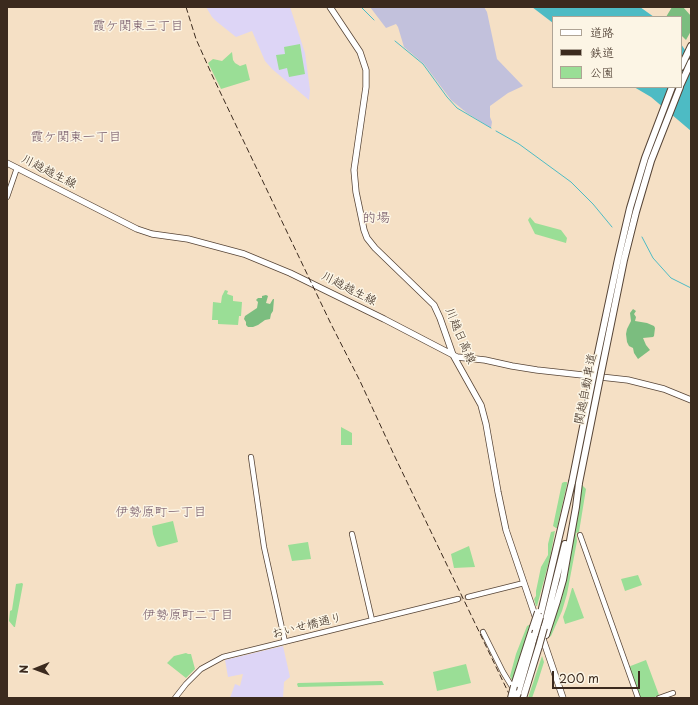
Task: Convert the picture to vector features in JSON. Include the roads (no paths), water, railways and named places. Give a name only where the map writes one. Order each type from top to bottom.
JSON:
[{"type":"highway","points":[[682,65],[691,46]]},
{"type":"highway","points":[[682,82],[691,62]]},
{"type":"highway","name":"関越自動車道","points":[[518,696],[575,483],[618,258],[630,208],[645,158],[672,88]]},
{"type":"highway","name":"関越自動車道","points":[[597,373],[636,212],[660,136],[680,88]]},
{"type":"highway","points":[[540,649],[558,601],[576,507],[575,483]]},
{"type":"highway","name":"関越自動車道","points":[[523,698],[540,649],[568,533],[575,483]]},
{"type":"highway","points":[[511,698],[532,627],[539,614]]},
{"type":"main road","name":"川越日高線","points":[[330,7],[360,52],[366,70],[366,83],[354,170],[356,192],[364,230],[367,238],[375,248],[434,305],[453,355],[480,402],[483,411],[502,515],[563,698]]},
{"type":"main road","name":"川越越生線","points":[[7,163],[137,229],[146,232],[188,239],[244,254],[284,270],[461,358],[485,360],[522,368],[628,380],[664,389],[691,400]]},
{"type":"street","points":[[7,197],[17,168]]},
{"type":"street","points":[[251,457],[264,547],[285,642]]},
{"type":"street","points":[[352,534],[372,620]]},
{"type":"street","points":[[580,536],[638,698]]},
{"type":"street","points":[[468,597],[524,583]]},
{"type":"street","name":"おいせ橋通り","points":[[175,698],[191,678],[211,662],[230,655],[458,599]]},
{"type":"street","points":[[484,632],[502,672],[518,696]]},
{"type":"street","points":[[659,698],[673,693]]},
{"type":"water","points":[[532,7],[640,7],[653,16],[552,16],[552,22]]},
{"type":"water","points":[[682,46],[691,59],[691,131],[651,97],[636,88],[682,88]]},
{"type":"waterway","points":[[361,7],[374,20]]},
{"type":"waterway","points":[[395,41],[423,64],[457,108],[491,128]]},
{"type":"waterway","points":[[496,131],[519,144],[571,182],[593,204],[612,227]]},
{"type":"waterway","points":[[642,237],[653,258],[671,278],[691,288]]},
{"type":"tunnel","points":[[458,599],[468,597]]},
{"type":"railway","points":[[186,7],[196,39],[212,75],[511,698]]},
{"type":"district","name":"霞ケ関東三丁目","points":[[138,26]]},
{"type":"district","name":"霞ケ関東一丁目","points":[[76,137]]},
{"type":"district","name":"的場","points":[[376,218]]},
{"type":"district","name":"伊勢原町一丁目","points":[[161,512]]},
{"type":"district","name":"伊勢原町二丁目","points":[[188,615]]}]
